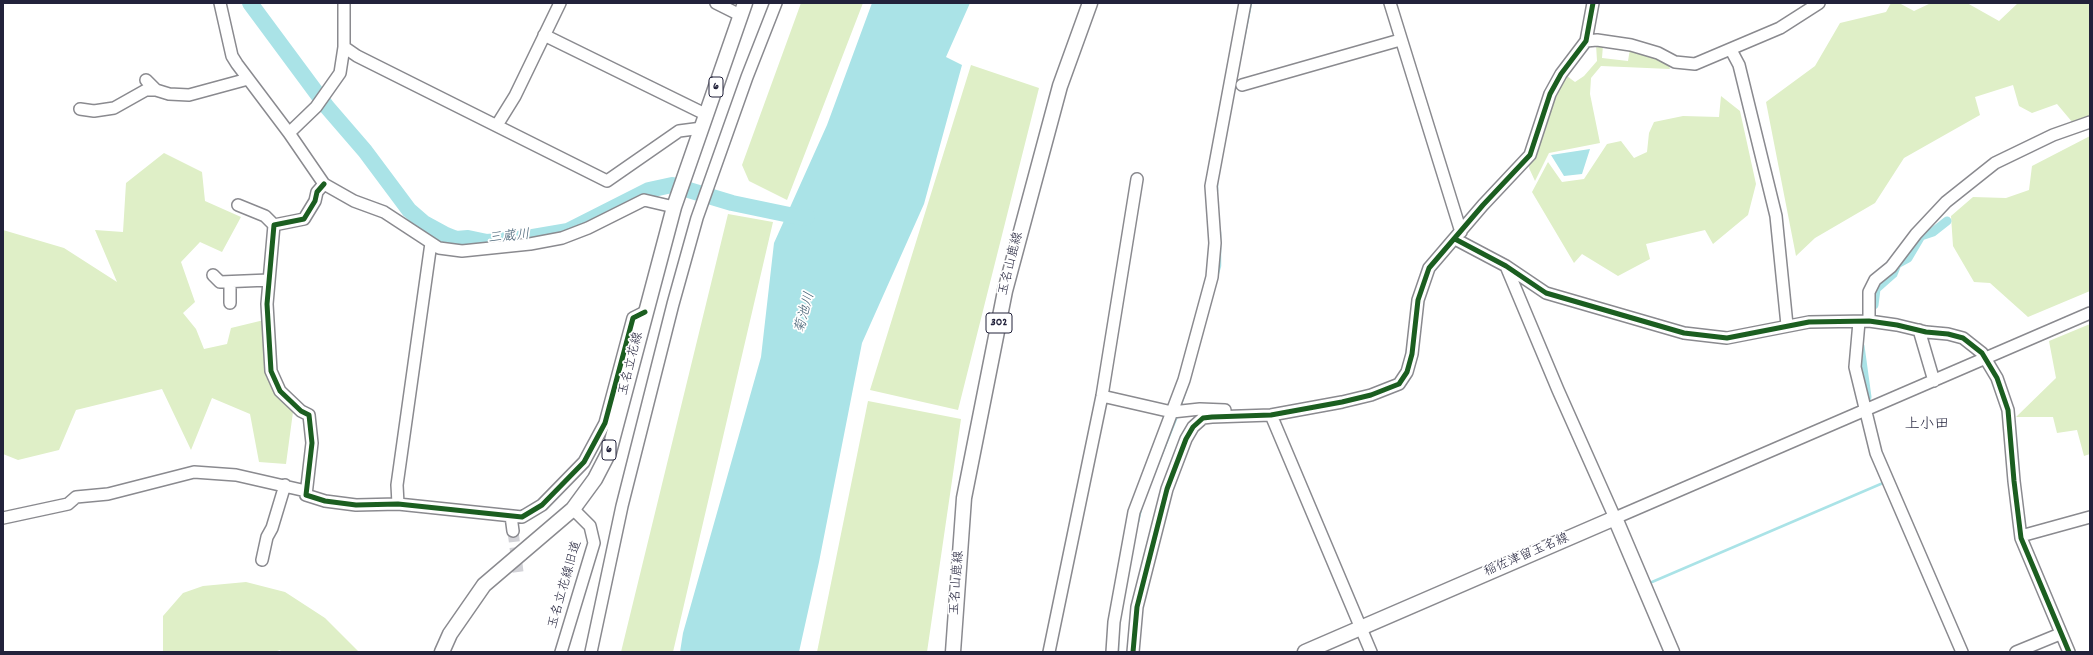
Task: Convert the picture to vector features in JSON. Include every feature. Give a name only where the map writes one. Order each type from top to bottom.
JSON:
[{"type":"main road","name":"玉名山鹿線","points":[[953,652],[964,498],[1005,291],[1060,86],[1090,3]]},
{"type":"main road","name":"玉名立花線","points":[[442,652],[450,634],[484,585],[573,509],[595,479],[609,452],[618,423],[645,312],[674,206],[743,9]]},
{"type":"main road","name":"稲佐津留玉名線","points":[[1305,652],[1614,518]]},
{"type":"main road","points":[[1614,518],[1672,652]]},
{"type":"street","points":[[220,3],[232,56],[289,133],[324,184],[354,201],[384,212],[439,248],[462,251],[530,244],[562,238],[588,228],[644,200],[674,206]]},
{"type":"street","points":[[289,133],[316,107],[340,73],[344,46],[344,3]]},
{"type":"street","points":[[497,125],[515,96],[560,3]]},
{"type":"street","points":[[716,3],[743,9]]},
{"type":"street","points":[[592,652],[624,498],[672,304],[702,204],[747,77],[776,3]]},
{"type":"street","points":[[1112,652],[1114,622],[1134,512],[1184,380],[1212,277],[1215,243],[1211,186],[1245,3]]},
{"type":"street","points":[[1390,3],[1458,235],[1546,293],[1684,333],[1727,338],[1787,325],[1809,322],[1864,322],[1948,334],[1963,338],[1985,358],[1997,378],[2008,410],[2014,481],[2021,536],[2060,634],[2069,652]]},
{"type":"street","points":[[1133,652],[1138,607],[1145,572],[1167,489],[1186,439],[1193,427],[1203,418],[1271,415],[1371,395],[1399,384],[1407,372],[1412,354],[1418,300],[1430,268],[1530,155],[1550,94],[1561,74],[1586,41],[1593,3]]},
{"type":"street","points":[[1586,41],[1597,40],[1631,45],[1658,53],[1675,62],[1695,64],[1780,28],[1819,3]]},
{"type":"street","points":[[544,35],[707,115]]},
{"type":"street","points":[[1242,85],[1400,40]]},
{"type":"street","points":[[344,46],[358,56],[607,181],[679,131],[702,128]]},
{"type":"street","points":[[1731,50],[1739,65],[1776,216],[1787,325]]},
{"type":"street","points":[[80,109],[94,111],[114,108],[146,90],[156,90],[169,94],[189,95],[248,79]]},
{"type":"street","points":[[146,80],[156,90]]},
{"type":"street","points":[[1962,652],[1876,453],[1865,411],[1855,367],[1869,292],[1876,280],[1891,267],[1916,234],[1946,202],[1995,163],[2053,135],[2090,122]]},
{"type":"street","points":[[1049,652],[1102,396],[1137,179]]},
{"type":"street","points":[[274,225],[304,219],[315,201],[317,192],[324,184]]},
{"type":"street","points":[[238,205],[265,216],[274,225]]},
{"type":"street","points":[[274,225],[267,304],[271,372],[280,391],[301,411],[309,415],[312,443],[306,495],[325,501],[356,505],[398,504],[522,517],[542,505],[584,462],[605,423],[634,318],[645,312]]},
{"type":"street","points":[[398,504],[396,485],[430,243]]},
{"type":"street","points":[[1506,266],[1614,518],[2090,314]]},
{"type":"street","points":[[213,275],[220,282],[230,283],[269,280]]},
{"type":"street","points":[[230,283],[230,303]]},
{"type":"street","points":[[1919,330],[1934,381]]},
{"type":"street","points":[[1102,396],[1172,412],[1185,410],[1241,410],[1248,416]]},
{"type":"street","points":[[1271,415],[1371,652]]},
{"type":"street","points":[[3,518],[68,504],[76,497],[108,494],[194,472],[236,475],[306,491]]},
{"type":"street","points":[[262,560],[267,537],[272,528],[285,485]]},
{"type":"street","name":"玉名立花線旧道","points":[[561,652],[594,544],[590,526],[573,509]]},
{"type":"street","points":[[511,516],[513,531]]},
{"type":"street","points":[[2021,536],[2090,517]]},
{"type":"street","points":[[2016,652],[2060,634]]},
{"type":"green space","points":[[801,3],[863,3],[787,200],[749,181],[742,165]]},
{"type":"green space","points":[[1891,3],[1899,3],[1914,11],[1931,3],[1967,3],[1999,21],[2018,3],[2090,3],[2090,115],[2073,123],[2057,104],[2032,113],[2019,106],[2013,85],[1975,97],[1980,115],[1904,158],[1875,203],[1815,238],[1796,256],[1766,102],[1815,66],[1840,23],[1886,12]]},
{"type":"green space","points":[[1596,44],[1603,45],[1602,58],[1628,61],[1630,49],[1642,51],[1668,63],[1670,69],[1601,66],[1591,78],[1590,94],[1600,143],[1549,153],[1535,181],[1529,168],[1530,161],[1554,94],[1567,76],[1575,82],[1584,76],[1597,61]]},
{"type":"green space","points":[[971,65],[1039,88],[958,410],[870,390]]},
{"type":"green space","points":[[1721,96],[1740,111],[1756,184],[1748,215],[1713,244],[1705,230],[1646,244],[1650,259],[1618,276],[1582,254],[1574,263],[1532,192],[1548,162],[1562,182],[1584,179],[1607,144],[1621,141],[1634,158],[1647,152],[1649,133],[1654,122],[1683,116],[1719,117]]},
{"type":"green space","points":[[2090,136],[2090,291],[2028,317],[1990,283],[1974,282],[1953,246],[1951,216],[1973,197],[2006,198],[2029,190],[2032,166]]},
{"type":"green space","points":[[164,153],[202,172],[205,201],[241,217],[222,252],[200,242],[181,262],[195,302],[183,313],[196,329],[204,349],[227,344],[231,328],[264,320],[266,377],[293,412],[286,464],[259,462],[250,414],[212,398],[191,450],[162,389],[76,410],[59,450],[18,460],[3,454],[3,230],[64,248],[117,282],[95,230],[123,232],[126,183]]},
{"type":"green space","points":[[728,214],[773,222],[673,652],[621,652]]},
{"type":"green space","points":[[2090,324],[2090,454],[2084,456],[2077,430],[2057,433],[2053,417],[2016,417],[2056,378],[2049,341]]},
{"type":"green space","points":[[868,401],[961,419],[927,652],[817,652]]},
{"type":"green space","points":[[246,582],[285,592],[325,618],[359,652],[281,652],[280,650],[274,652],[163,652],[163,616],[183,593],[203,586]]},
{"type":"water","name":"菊池川","points":[[872,3],[970,3],[946,57],[962,65],[924,204],[862,343],[819,562],[799,652],[680,652],[683,633],[761,357],[774,243],[827,125]]},
{"type":"water","points":[[1590,149],[1582,174],[1564,176],[1551,155]]},
{"type":"waterway","name":"三蔵川","points":[[250,3],[327,107],[365,151],[409,210],[424,223],[456,239],[468,238],[487,242],[527,238],[568,231],[649,190],[672,185],[732,203],[804,218],[807,217]]},
{"type":"waterway","points":[[1239,63],[1251,3]]},
{"type":"waterway","points":[[1217,180],[1217,191]]},
{"type":"waterway","points":[[1874,305],[1876,289],[1893,274],[1897,264],[1908,258],[1921,236],[1933,232],[1947,221]]},
{"type":"waterway","points":[[1217,277],[1220,266],[1220,232]]},
{"type":"waterway","points":[[1860,346],[1867,397]]},
{"type":"waterway","points":[[1180,407],[1188,384]]},
{"type":"waterway","points":[[1155,471],[1178,414]]},
{"type":"waterway","points":[[1652,582],[1883,483]]},
{"type":"waterway","points":[[1138,522],[1142,505]]},
{"type":"waterway","points":[[1118,641],[1118,652]]},
{"type":"tunnel","points":[[513,531],[518,572]]},
{"type":"cycle path","points":[[1133,652],[1137,607],[1167,489],[1186,439],[1193,427],[1203,418],[1271,415],[1371,395],[1399,384],[1407,372],[1412,354],[1418,300],[1429,268],[1483,205],[1530,155],[1550,94],[1561,74],[1586,41],[1593,3]]},
{"type":"cycle path","points":[[324,184],[317,192],[315,201],[304,219],[274,225],[267,304],[271,371],[280,391],[301,411],[309,415],[312,443],[306,495],[325,501],[356,505],[398,504],[522,517],[542,505],[584,462],[605,423],[633,318],[645,312]]},
{"type":"cycle path","points":[[1455,239],[1506,266],[1546,293],[1684,333],[1727,338],[1809,322],[1869,321],[1897,325],[1926,332],[1948,334],[1963,338],[1982,353],[1997,378],[2008,410],[2014,481],[2021,538],[2069,652]]},
{"type":"district","name":"上小田","points":[[1927,426]]}]
